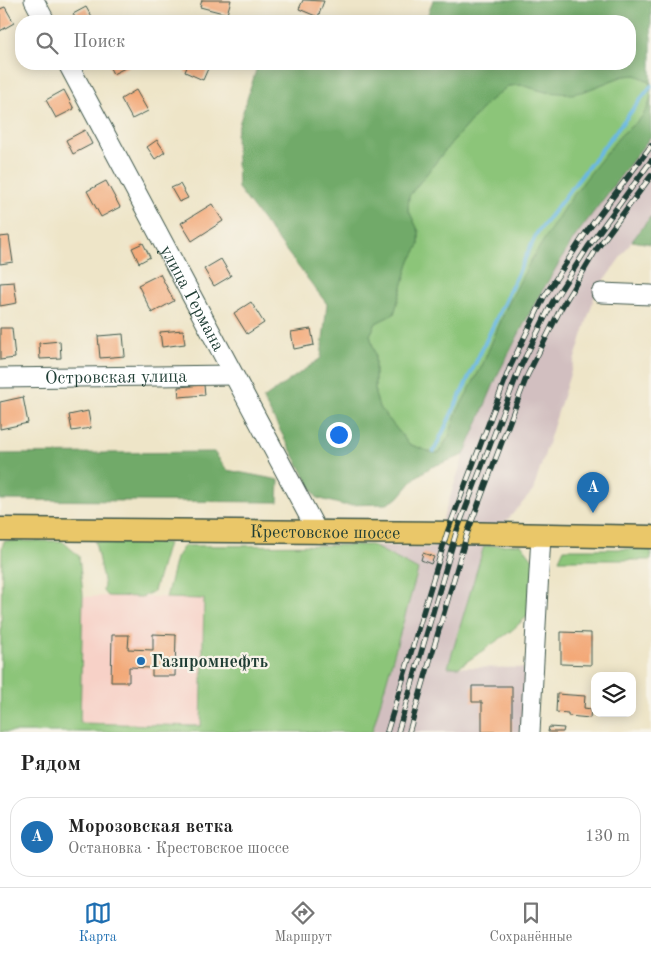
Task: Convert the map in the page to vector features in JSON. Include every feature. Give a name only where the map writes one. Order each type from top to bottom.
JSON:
[{"type":"main road","name":"Крестовское шоссе","points":[[0,529],[456,533],[651,537]]},
{"type":"street","points":[[34,0],[42,15]]},
{"type":"street","name":"улица Германа","points":[[71,70],[318,533]]},
{"type":"street","points":[[601,293],[651,295]]},
{"type":"street","name":"Островская улица","points":[[0,378],[233,375]]},
{"type":"street","points":[[530,732],[540,536]]},
{"type":"shaded area","points":[[651,136],[651,216],[596,292],[533,491],[484,546],[449,667],[528,668],[527,732],[372,732],[418,570],[371,545],[433,548],[464,455],[499,372],[536,301],[574,238]]},
{"type":"shaded area","name":"Газпромнефть","points":[[82,597],[204,598],[201,727],[80,723]]},
{"type":"green space","points":[[433,0],[651,0],[651,91],[649,81],[636,75],[623,76],[572,94],[546,92],[521,85],[508,86],[487,103],[451,143],[409,196],[408,209],[419,232],[419,245],[409,263],[394,314],[376,323],[370,335],[375,354],[375,394],[379,407],[409,444],[433,453],[439,453],[449,436],[457,412],[482,366],[507,306],[530,262],[564,208],[588,176],[620,136],[641,118],[648,107],[651,96],[651,136],[574,238],[536,301],[499,372],[464,455],[431,467],[416,477],[398,498],[387,504],[343,505],[317,498],[263,399],[321,358],[327,304],[238,188],[236,134],[256,70],[636,70],[636,15],[428,15]]},
{"type":"green space","points":[[636,75],[649,81],[651,96],[648,107],[641,118],[620,136],[564,208],[507,306],[482,366],[457,412],[449,436],[439,453],[433,453],[409,444],[379,407],[375,394],[375,354],[370,335],[376,323],[394,314],[409,263],[419,245],[419,232],[408,209],[409,196],[451,143],[487,103],[508,86],[521,85],[546,92],[585,91],[623,76]]},
{"type":"green space","points":[[651,216],[651,244],[632,241]]},
{"type":"green space","points":[[214,452],[227,470],[279,480],[278,502],[0,500],[0,454]]},
{"type":"green space","points":[[4,541],[62,541],[79,556],[83,595],[80,723],[201,726],[204,599],[166,598],[176,558],[184,546],[371,545],[418,570],[372,732],[0,732],[2,548]]},
{"type":"green space","points":[[95,541],[168,543],[154,591],[142,597],[107,596],[103,591],[104,585]]},
{"type":"green space","points":[[521,544],[535,562],[532,612],[511,631],[459,667],[448,667],[484,546]]},
{"type":"green space","points":[[564,549],[651,549],[651,560],[559,560]]},
{"type":"building","points":[[202,0],[231,0],[227,14],[200,7]]},
{"type":"building","points":[[303,0],[324,1],[319,15],[313,15],[299,9]]},
{"type":"building","points":[[5,7],[14,23],[0,31],[0,9]]},
{"type":"building","points":[[86,7],[91,15],[74,15]]},
{"type":"building","points":[[111,70],[121,70],[113,74]]},
{"type":"building","points":[[186,70],[207,70],[203,80],[185,72]]},
{"type":"building","points":[[64,90],[74,109],[56,118],[46,100]]},
{"type":"building","points":[[136,90],[148,111],[132,119],[121,99]]},
{"type":"building","points":[[85,130],[92,144],[73,154],[66,140]]},
{"type":"building","points":[[157,140],[165,152],[155,159],[147,147]]},
{"type":"building","points":[[106,181],[120,207],[101,217],[87,191]]},
{"type":"building","points":[[180,184],[188,198],[179,202],[171,188]]},
{"type":"building","points":[[212,204],[223,221],[192,241],[181,223]]},
{"type":"building","points":[[9,236],[13,262],[0,264],[0,237]]},
{"type":"building","points":[[143,243],[150,257],[139,263],[132,248]]},
{"type":"building","points":[[221,259],[231,276],[214,286],[204,269]]},
{"type":"building","points":[[160,274],[174,301],[152,313],[138,285]]},
{"type":"building","points":[[14,282],[17,303],[0,306],[0,283]]},
{"type":"building","points":[[251,302],[264,323],[247,334],[234,313]]},
{"type":"building","points":[[0,328],[12,328],[15,358],[0,360]]},
{"type":"building","points":[[311,329],[314,345],[294,349],[291,332]]},
{"type":"building","points":[[183,330],[185,344],[162,347],[160,332]]},
{"type":"building","points":[[123,334],[125,356],[100,358],[98,336]]},
{"type":"building","points":[[60,341],[61,358],[40,359],[39,343]]},
{"type":"building","points":[[204,385],[205,395],[179,397],[178,387]]},
{"type":"building","points":[[23,397],[28,423],[0,429],[0,402]]},
{"type":"building","points":[[88,411],[91,428],[72,431],[69,415]]},
{"type":"building","points":[[423,553],[434,557],[431,564],[421,560]]},
{"type":"building","points":[[561,632],[591,633],[591,665],[561,664]]},
{"type":"building","points":[[153,634],[176,635],[175,676],[152,676],[152,668],[129,667],[129,682],[111,682],[112,635],[129,635],[128,649],[153,650]]},
{"type":"building","points":[[472,686],[512,686],[512,732],[482,732],[482,702],[472,702]]},
{"type":"building","points":[[557,694],[585,696],[584,708],[591,709],[590,718],[568,716],[568,713],[556,712]]},
{"type":"building","points":[[549,727],[564,728],[563,732],[548,732]]},
{"type":"waterway","points":[[434,451],[537,233],[651,86]]},
{"type":"railway","points":[[387,732],[447,533],[510,367],[544,297],[585,234],[651,146]]},
{"type":"railway","points":[[398,732],[456,533],[519,370],[552,303],[588,247],[651,161]]},
{"type":"railway","points":[[409,732],[467,534],[527,376],[560,310],[596,250],[651,176]]},
{"type":"place","name":"Морозовская ветка","points":[[593,513]]},
{"type":"place","name":"Газпромнефть","points":[[141,661]]}]
